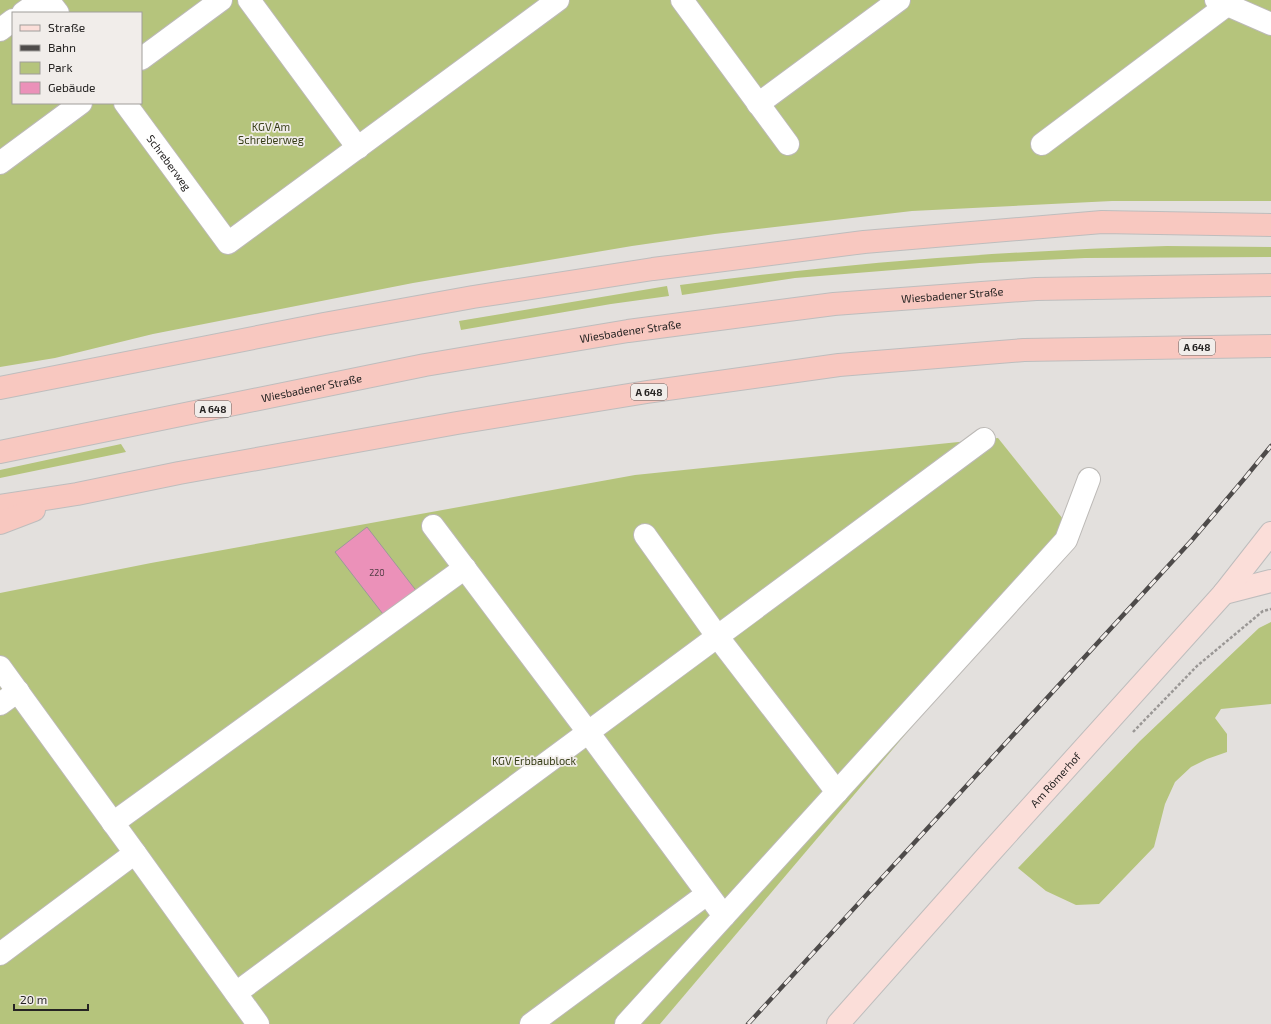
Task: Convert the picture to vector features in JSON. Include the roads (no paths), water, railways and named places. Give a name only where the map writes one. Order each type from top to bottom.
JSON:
[{"type":"highway","points":[[4,388],[324,324],[473,296],[660,268],[864,242],[1102,222],[1271,225]]},
{"type":"highway","name":"Wiesbadener Straße","points":[[0,452],[425,365],[628,331],[742,316],[834,304],[1036,289],[1271,285]]},
{"type":"highway","name":"A 648","points":[[0,506],[77,494],[179,473],[457,423],[647,392],[839,364],[1024,350],[1271,346]]},
{"type":"highway","name":"A 648","points":[[0,522],[77,494]]},
{"type":"main road","name":"Am Römerhof","points":[[838,1024],[1224,593],[1271,533]]},
{"type":"main road","points":[[1224,593],[1271,581]]},
{"type":"lane","points":[[24,12],[41,0]]},
{"type":"lane","points":[[48,0],[57,12]]},
{"type":"lane","points":[[142,58],[221,0]]},
{"type":"lane","points":[[249,0],[358,148],[558,0]]},
{"type":"lane","points":[[682,0],[788,144]]},
{"type":"lane","points":[[758,104],[899,0]]},
{"type":"lane","points":[[1042,144],[1222,2],[1271,24]]},
{"type":"lane","points":[[0,30],[12,21]]},
{"type":"lane","points":[[0,163],[80,104]]},
{"type":"lane","name":"Schreberweg","points":[[126,104],[228,243],[358,148]]},
{"type":"lane","points":[[236,993],[984,439]]},
{"type":"lane","points":[[626,1024],[1066,540],[1089,479]]},
{"type":"lane","points":[[433,526],[724,916]]},
{"type":"lane","points":[[645,535],[718,636],[837,792]]},
{"type":"lane","points":[[113,823],[465,568]]},
{"type":"lane","points":[[0,666],[236,993],[249,1021]]},
{"type":"lane","points":[[0,704],[18,691]]},
{"type":"lane","points":[[0,954],[135,854]]},
{"type":"lane","points":[[531,1024],[707,894]]},
{"type":"railway","points":[[748,1024],[1192,540],[1271,446]]},
{"type":"park label","name":"KGV Am Schreberweg","points":[[271,133]]},
{"type":"park label","name":"KGV Erbbaublock","points":[[534,761]]}]
